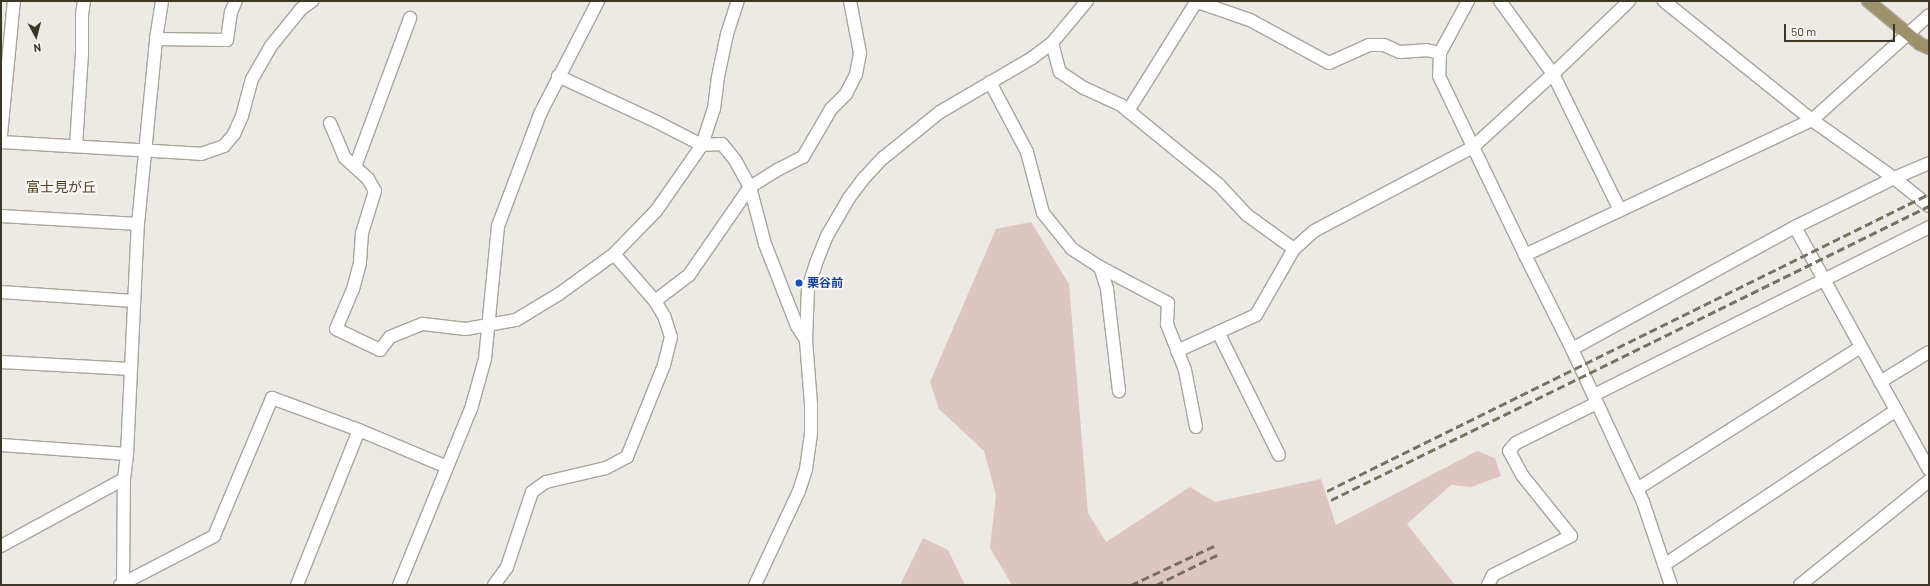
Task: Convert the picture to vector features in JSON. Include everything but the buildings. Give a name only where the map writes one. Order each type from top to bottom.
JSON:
[{"type":"main road","points":[[1868,1],[1924,46],[1929,57]]},
{"type":"street","points":[[1,135],[14,1]]},
{"type":"street","points":[[76,146],[84,1]]},
{"type":"street","points":[[162,1],[156,39],[138,224],[132,369],[124,479],[122,585],[214,536],[272,398],[359,430],[447,467]]},
{"type":"street","points":[[156,39],[227,40],[231,12],[236,1]]},
{"type":"street","points":[[1,142],[201,154],[224,146],[234,134],[242,116],[252,79],[271,46],[301,9],[312,1]]},
{"type":"street","points":[[398,585],[470,409],[485,359],[498,226],[540,114],[558,76],[598,1]]},
{"type":"street","points":[[330,123],[345,158],[368,179],[375,191],[362,233],[360,263],[353,289],[336,329],[380,350],[390,337],[423,324],[466,329],[516,320],[559,294],[614,254],[656,211],[702,145],[714,109],[718,76],[727,34],[738,1]]},
{"type":"street","points":[[655,301],[689,275],[750,187],[779,169],[803,157],[831,108],[846,94],[856,74],[860,53],[850,1]]},
{"type":"street","points":[[755,585],[799,491],[810,452],[811,404],[806,340],[808,288],[828,234],[849,198],[865,177],[910,134],[940,112],[1032,58],[1052,43],[1087,1]]},
{"type":"street","points":[[1468,1],[1440,53],[1439,76],[1572,349],[1637,489],[1671,585]]},
{"type":"street","points":[[1500,1],[1553,74],[1620,210]]},
{"type":"street","points":[[1177,351],[1256,315],[1294,249],[1314,231],[1473,147],[1553,74],[1629,1]]},
{"type":"street","points":[[1664,1],[1812,120],[1894,178],[1929,206]]},
{"type":"street","points":[[1128,111],[1196,2],[1250,20],[1329,64],[1369,45],[1384,45],[1400,52],[1426,50],[1440,53]]},
{"type":"street","points":[[1525,255],[1812,120],[1929,15]]},
{"type":"street","points":[[355,167],[410,18]]},
{"type":"street","points":[[1052,43],[1060,72],[1084,88],[1121,105],[1220,185],[1247,215],[1294,249]]},
{"type":"street","points":[[558,76],[657,122],[702,145],[722,144],[735,160],[750,187],[765,244],[797,326],[806,340]]},
{"type":"street","points":[[990,82],[1027,152],[1043,213],[1072,250],[1100,267],[1168,303],[1167,324],[1185,370],[1196,427]]},
{"type":"street","points":[[1572,349],[1795,228],[1894,178],[1929,163]]},
{"type":"street","points":[[1,216],[138,224]]},
{"type":"street","points":[[1488,585],[1493,575],[1571,536],[1522,475],[1509,451],[1516,443],[1595,399],[1929,227]]},
{"type":"street","points":[[1795,228],[1929,470]]},
{"type":"street","points":[[494,585],[507,567],[532,492],[546,482],[606,468],[627,457],[664,365],[671,337],[664,316],[655,301],[614,254]]},
{"type":"street","points":[[1100,267],[1108,289],[1119,391]]},
{"type":"street","points":[[1,292],[134,301]]},
{"type":"street","points":[[1218,332],[1279,455]]},
{"type":"street","points":[[1637,489],[1861,347]]},
{"type":"street","points":[[1880,382],[1929,352]]},
{"type":"street","points":[[1,362],[132,369]]},
{"type":"street","points":[[1664,565],[1896,410]]},
{"type":"street","points":[[297,585],[359,430]]},
{"type":"street","points":[[1,445],[127,454]]},
{"type":"street","points":[[1,546],[124,479]]},
{"type":"street","points":[[1800,585],[1929,481]]},
{"type":"shaded area","points":[[1031,222],[1069,284],[1088,513],[1106,542],[1190,487],[1215,502],[1321,479],[1336,525],[1477,451],[1495,458],[1501,476],[1471,487],[1451,485],[1407,524],[1455,585],[1012,585],[990,548],[996,495],[984,451],[939,409],[930,382],[996,229]]},
{"type":"shaded area","points":[[923,538],[948,550],[965,585],[900,585]]},
{"type":"railway","points":[[1327,491],[1929,194]]},
{"type":"railway","points":[[1331,500],[1929,206]]},
{"type":"railway","points":[[1131,585],[1214,546]]},
{"type":"railway","points":[[1156,585],[1219,554]]},
{"type":"place","name":"栗谷前","points":[[799,283]]},
{"type":"district","name":"富士見が丘","points":[[61,187]]}]
